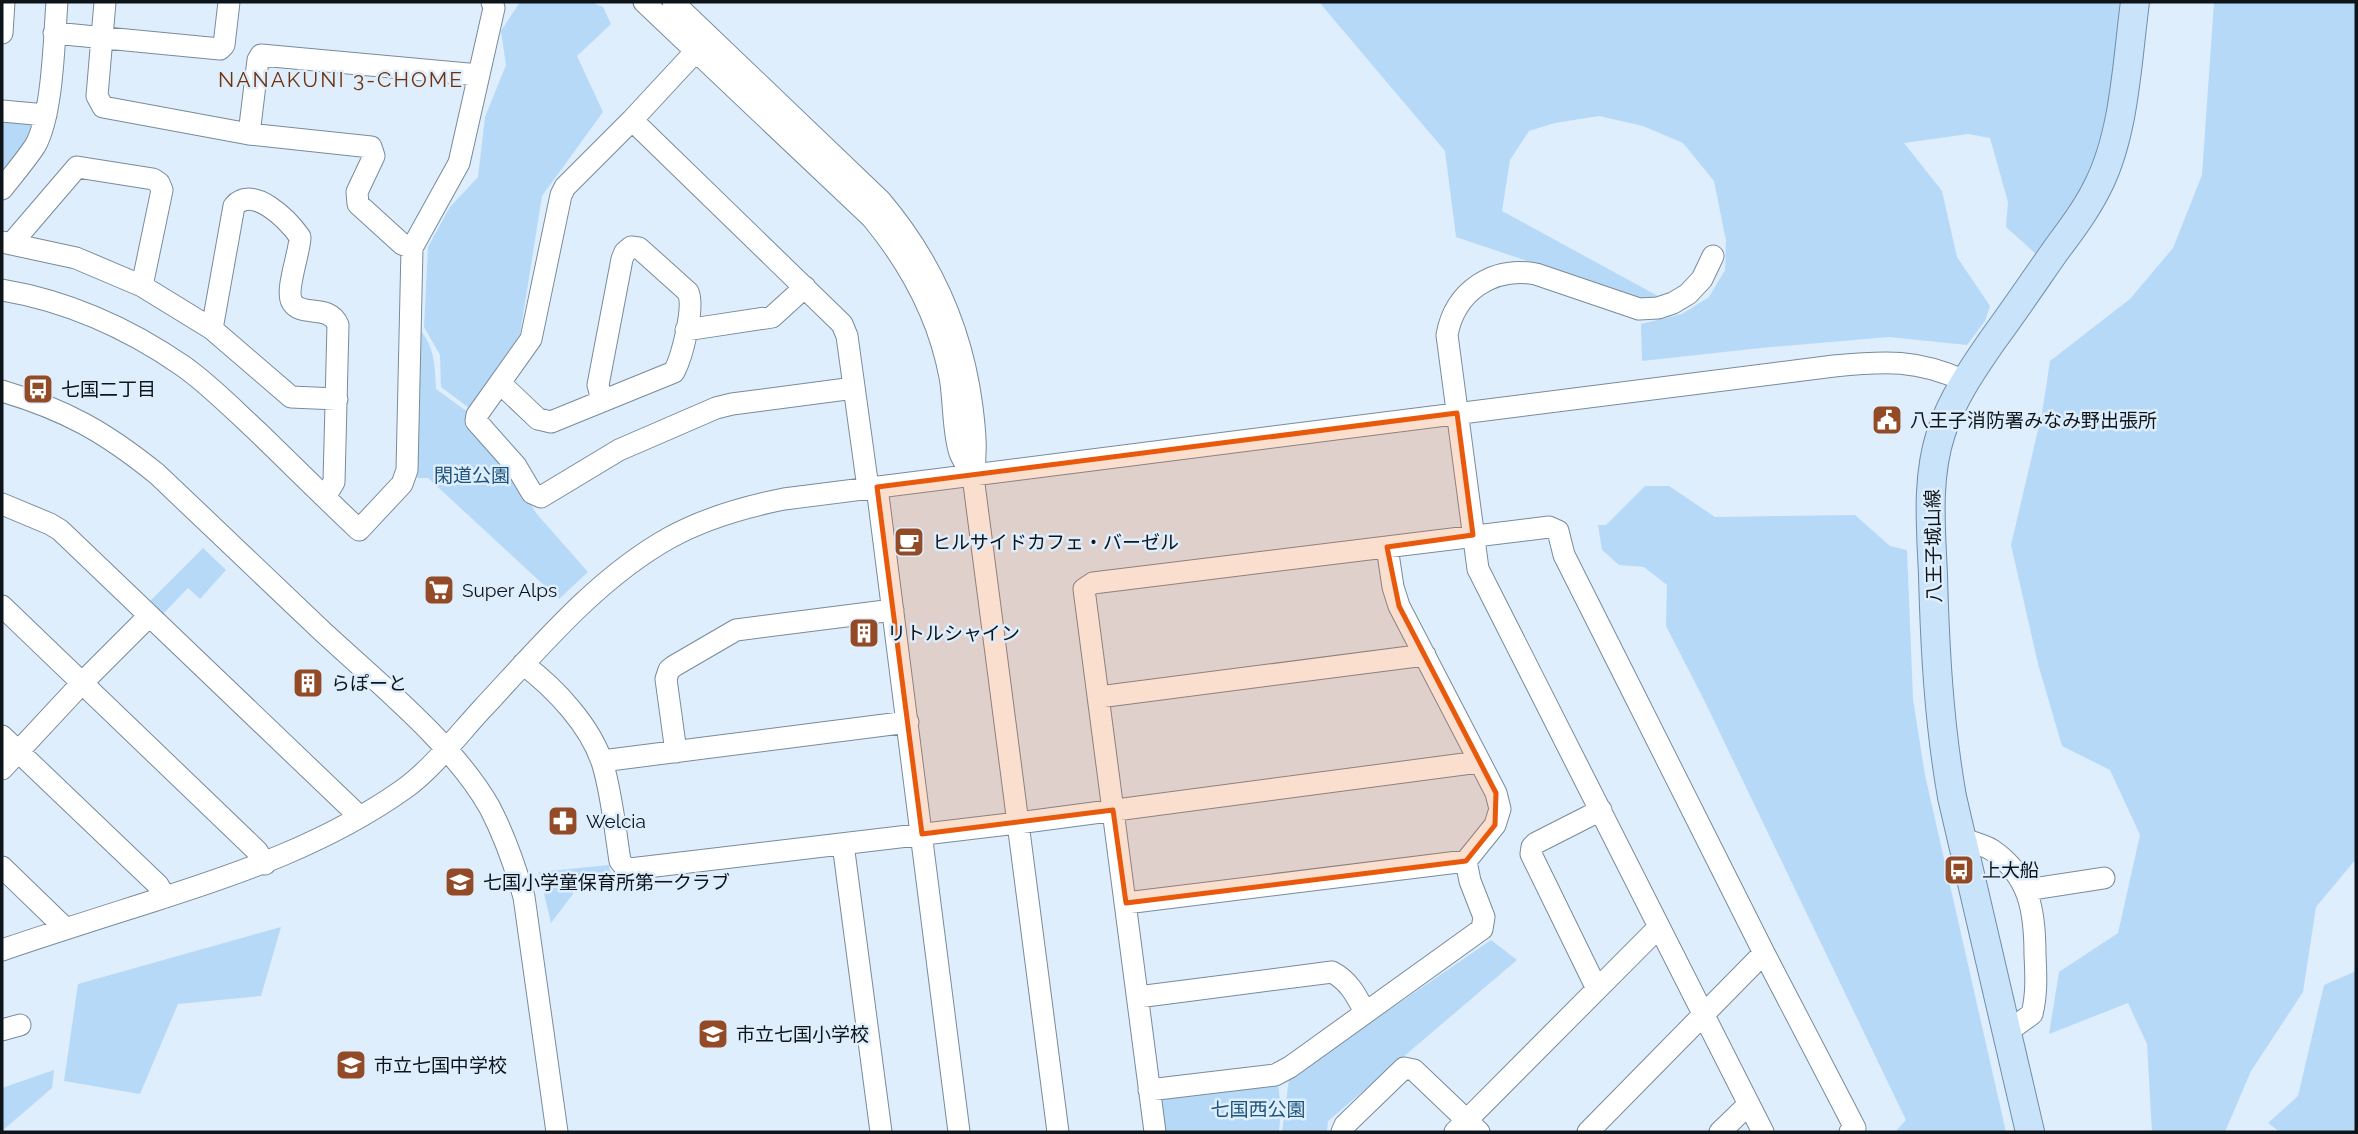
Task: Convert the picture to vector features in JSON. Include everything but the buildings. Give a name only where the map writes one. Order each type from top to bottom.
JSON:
[{"type":"main road","name":"八王子城山線","points":[[2030,1132],[1952,797],[1939,710],[1931,482],[1940,436],[1955,398],[2099,186],[2120,115],[2135,2]]},
{"type":"street","points":[[2,33],[5,2]]},
{"type":"street","points":[[2,189],[36,144],[46,115],[57,2]]},
{"type":"street","points":[[105,2],[97,96],[103,107],[249,134],[371,147],[374,156],[357,192],[358,204],[402,244],[412,248]]},
{"type":"street","points":[[54,33],[220,48],[224,45],[229,2]]},
{"type":"street","points":[[2,290],[34,297],[100,319],[139,338],[184,367],[220,396],[359,530],[402,484],[405,477],[412,248],[459,163],[494,8],[492,2]]},
{"type":"street","points":[[644,2],[703,43]]},
{"type":"street","points":[[673,2],[703,43],[888,237],[934,318],[950,376],[959,451],[973,476],[1058,1132]]},
{"type":"street","points":[[703,43],[565,187],[561,195],[533,333],[477,415],[476,421],[516,466],[532,493],[539,497],[545,496],[619,450],[716,408],[854,388]]},
{"type":"street","points":[[249,134],[258,60],[261,55],[479,75]]},
{"type":"street","points":[[2,111],[46,115]]},
{"type":"street","points":[[632,120],[834,315],[848,336],[854,388],[893,610],[959,1132]]},
{"type":"street","points":[[6,243],[77,167],[153,179],[159,183],[162,190],[142,286]]},
{"type":"street","points":[[212,329],[234,206],[239,200],[257,200],[267,205],[300,237],[290,300],[298,307],[329,313],[337,320],[334,482],[325,497]]},
{"type":"street","points":[[6,243],[76,258],[142,286],[212,329],[291,397],[337,399]]},
{"type":"street","points":[[500,384],[538,419],[547,422],[602,401],[674,372],[691,304],[688,292],[639,248],[631,247],[622,260],[598,385],[602,401]]},
{"type":"street","points":[[1713,256],[1702,279],[1688,294],[1658,308],[1639,309],[1536,274],[1520,271],[1505,274],[1475,286],[1462,299],[1453,313],[1447,335],[1473,535],[1482,581],[1763,1132]]},
{"type":"street","points":[[686,330],[772,317],[805,287]]},
{"type":"street","points":[[2,950],[265,864],[359,817],[410,784],[523,664],[604,584],[671,537],[716,517],[753,505],[1457,413],[1869,363],[1919,364],[1947,372],[1965,381]]},
{"type":"street","points":[[2,391],[65,413],[120,444],[157,474],[461,766],[489,806],[515,865],[530,931],[557,1132]]},
{"type":"street","points":[[2,504],[55,526],[359,817]]},
{"type":"street","points":[[1155,1132],[1084,589],[1088,585],[1549,527],[1558,531],[1564,555],[1855,1128],[1850,1132]]},
{"type":"street","points":[[1126,904],[1466,861],[1496,825],[1500,809],[1496,793],[1399,606],[1387,547]]},
{"type":"street","points":[[2,606],[257,851],[265,864]]},
{"type":"street","points":[[676,752],[666,679],[669,670],[674,666],[736,630],[893,610]]},
{"type":"street","points":[[2,769],[83,682],[149,617]]},
{"type":"street","points":[[1099,697],[1425,655]]},
{"type":"street","points":[[523,664],[549,685],[571,710],[602,761],[620,861],[631,869],[1018,823],[1479,762]]},
{"type":"street","points":[[602,761],[908,722]]},
{"type":"street","points":[[2,736],[158,885],[165,897]]},
{"type":"street","points":[[1597,989],[1531,854],[1536,843],[1601,810]]},
{"type":"street","points":[[1962,839],[1991,849],[2011,866],[2027,890],[2031,906],[2035,944],[2035,1002],[2032,1014],[2007,1032]]},
{"type":"street","points":[[843,845],[881,1132]]},
{"type":"street","points":[[1149,1090],[1275,1075],[1290,1068],[1482,929],[1484,918],[1470,881],[1466,861]]},
{"type":"street","points":[[2,867],[66,929]]},
{"type":"street","points":[[2027,890],[2104,878]]},
{"type":"street","points":[[1342,1132],[1345,1125],[1404,1068],[1414,1070],[1467,1128],[1659,927]]},
{"type":"street","points":[[1588,1132],[1764,953]]},
{"type":"street","points":[[1138,997],[1332,972],[1343,978],[1365,1012]]},
{"type":"street","points":[[1720,1132],[1748,1104]]},
{"type":"highlighted area","points":[[1457,413],[1473,535],[1387,547],[1399,606],[1496,793],[1495,825],[1466,861],[1126,903],[1113,810],[922,834],[877,487]]},
{"type":"green space","points":[[520,2],[591,2],[603,7],[611,24],[577,56],[603,112],[542,196],[520,334],[469,408],[441,387],[440,355],[424,327],[428,247],[450,207],[478,177],[485,117],[506,65],[501,31]]},
{"type":"green space","points":[[1319,2],[2122,2],[2104,130],[2085,186],[2037,255],[2006,227],[2008,202],[1990,138],[1968,134],[1904,143],[1942,191],[1957,257],[1990,306],[1985,321],[1967,345],[1889,337],[1642,361],[1641,324],[1682,314],[1709,297],[1725,270],[1726,241],[1714,181],[1683,143],[1643,126],[1599,116],[1555,123],[1529,131],[1510,160],[1502,211],[1658,296],[1643,300],[1456,237],[1445,151]]},
{"type":"green space","points":[[2214,2],[2356,2],[2356,859],[2316,907],[2303,992],[2251,1071],[2225,1132],[2152,1132],[2147,1044],[2128,1003],[2049,1034],[2059,972],[2118,933],[2140,835],[2110,770],[2062,746],[2038,664],[2011,545],[2042,413],[2050,361],[2130,299],[2173,248],[2202,175]]},
{"type":"green space","points":[[2,118],[33,122],[35,130],[2,180]]},
{"type":"green space","name":"閑道公園","points":[[421,331],[432,351],[436,389],[469,413],[464,422],[505,462],[536,513],[588,572],[559,599],[428,478],[417,478]]},
{"type":"green space","points":[[1645,486],[1669,486],[1715,517],[1855,515],[1890,546],[1907,550],[1913,699],[1925,775],[2006,1132],[1895,1132],[1906,1120],[1666,626],[1667,585],[1644,567],[1619,565],[1602,550],[1598,525],[1606,525]]},
{"type":"green space","points":[[203,548],[226,570],[200,599],[188,588],[160,617],[146,605]]},
{"type":"green space","points":[[609,865],[611,880],[574,885],[573,894],[551,923],[539,872]]},
{"type":"green space","points":[[281,927],[261,996],[178,1004],[140,1094],[64,1081],[78,984]]},
{"type":"green space","points":[[1491,940],[1517,960],[1328,1121],[1327,1132],[1282,1132],[1289,1079]]},
{"type":"green space","points":[[2356,971],[2356,1132],[2280,1132],[2268,1123],[2298,1096],[2324,985]]},
{"type":"green space","points":[[54,1070],[52,1088],[2,1131],[2,1088]]},
{"type":"green space","name":"七国西公園","points":[[1278,1084],[1281,1109],[1279,1132],[1164,1132],[1160,1104],[1165,1097]]},
{"type":"place","name":"七国二丁目","points":[[38,389]]},
{"type":"place","name":"八王子消防署みなみ野出張所","points":[[1887,420]]},
{"type":"place","name":"ヒルサイドカフェ・バーゼル","points":[[909,542]]},
{"type":"place","name":"Super Alps","points":[[439,590]]},
{"type":"place","name":"リトルシャイン","points":[[864,633]]},
{"type":"place","name":"らぽーと","points":[[308,683]]},
{"type":"place","name":"Welcia","points":[[563,821]]},
{"type":"place","name":"上大船","points":[[1959,870]]},
{"type":"place","name":"七国小学童保育所第一クラブ","points":[[460,882]]},
{"type":"place","name":"市立七国小学校","points":[[713,1034]]},
{"type":"place","name":"市立七国中学校","points":[[351,1065]]},
{"type":"district","name":"NANAKUNI 3-CHOME","points":[[341,80]]}]
